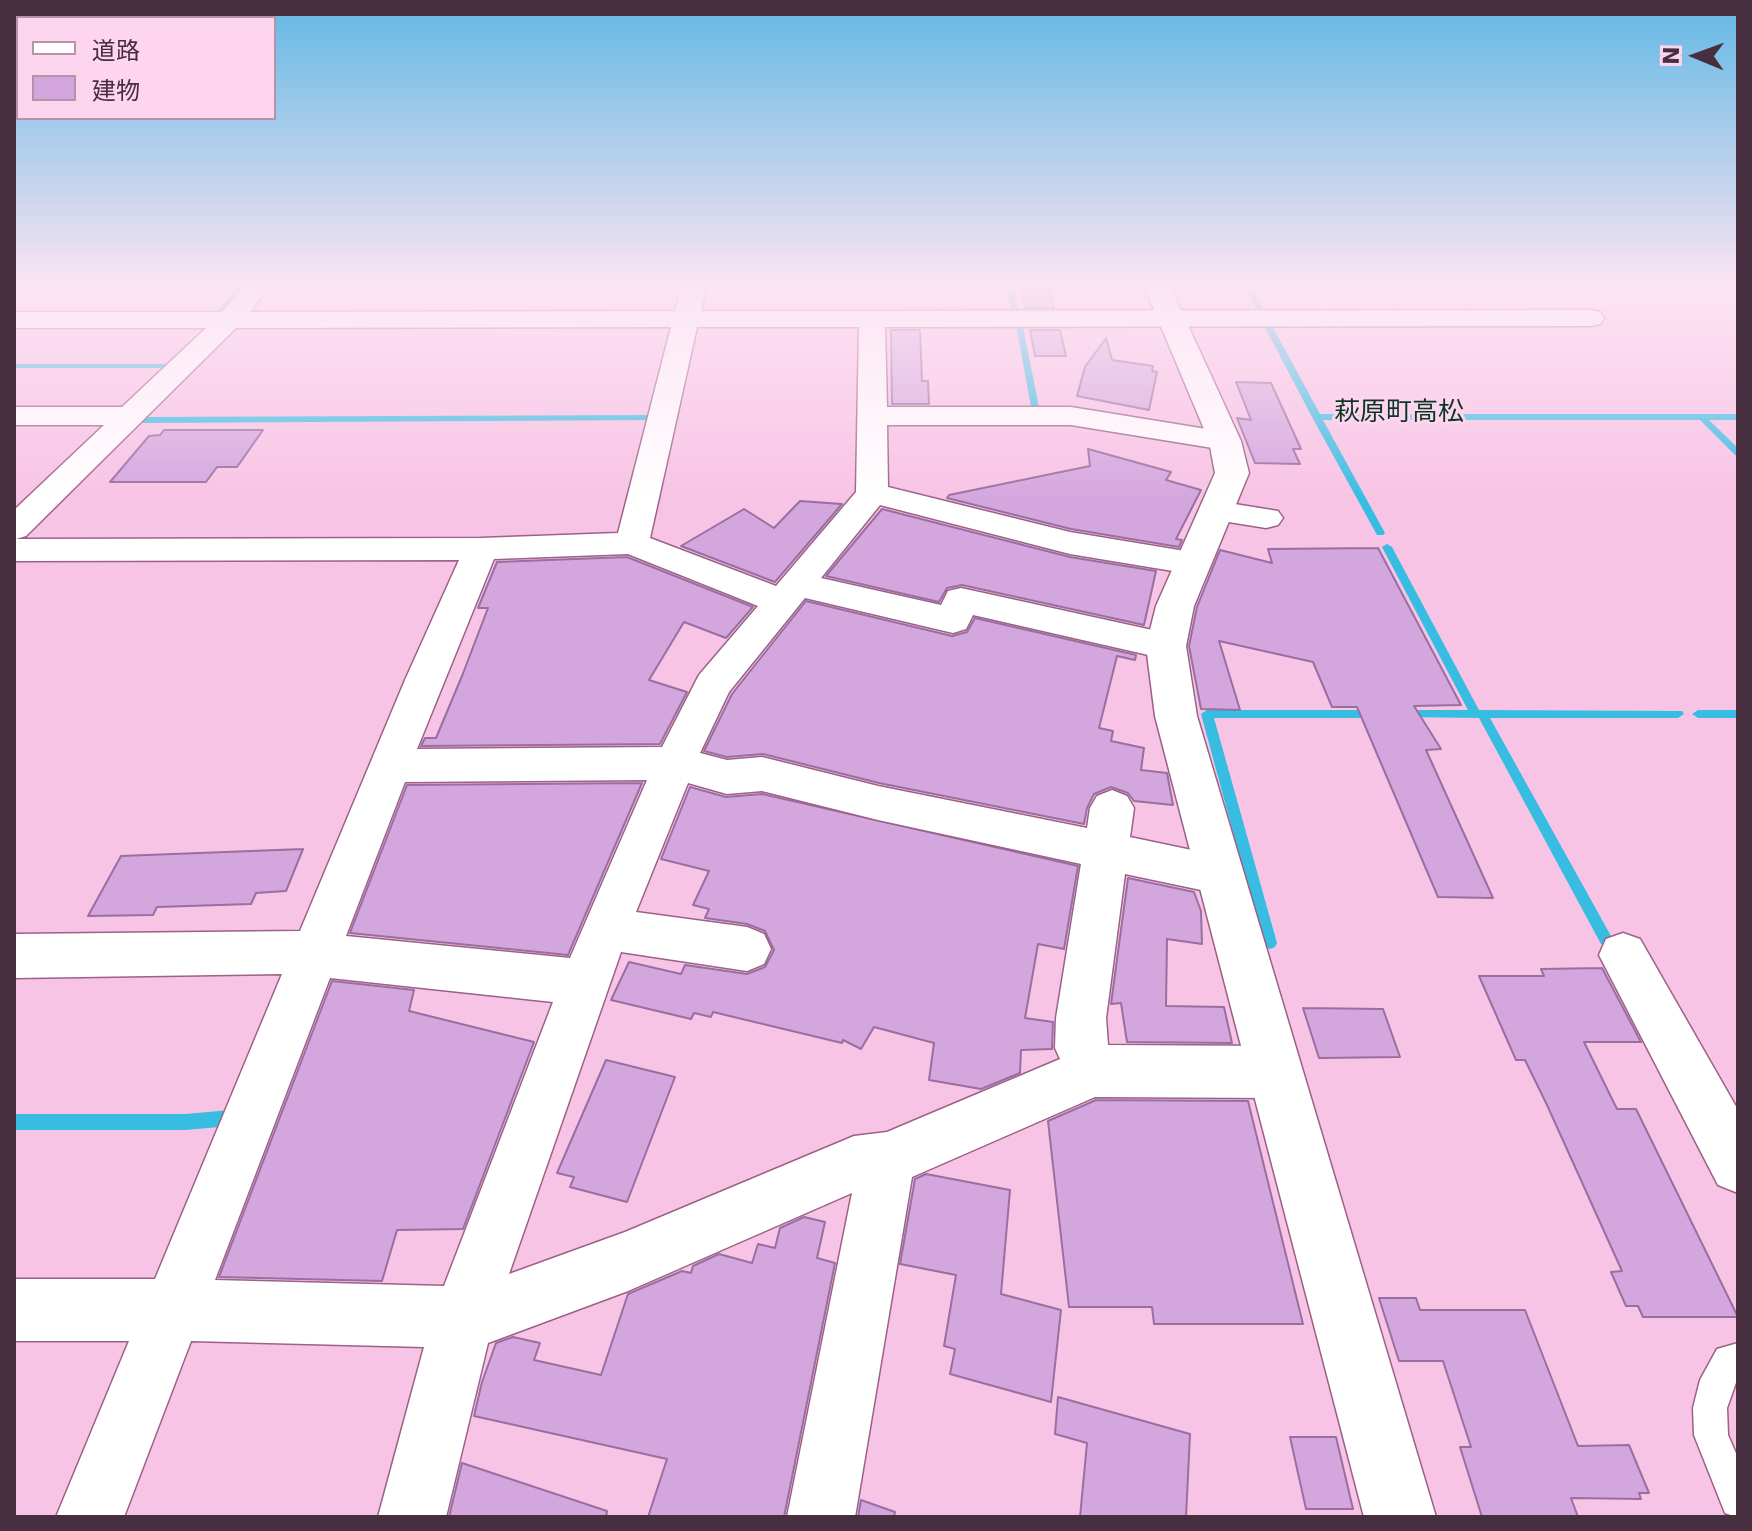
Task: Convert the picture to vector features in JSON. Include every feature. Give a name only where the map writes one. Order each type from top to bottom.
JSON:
[{"type":"street","points":[[14,529],[190,357]]},
{"type":"street","points":[[632,543],[677,357]]},
{"type":"street","points":[[412,1517],[463,1317],[605,929],[675,763],[713,685],[872,493],[872,357]]},
{"type":"street","points":[[1188,357],[1225,441],[1232,473],[1175,606],[1166,646],[1176,716],[1400,1517]]},
{"type":"street","points":[[14,416],[130,416]]},
{"type":"street","points":[[871,416],[1071,416],[1225,441]]},
{"type":"street","points":[[872,493],[1070,543],[1191,563]]},
{"type":"street","points":[[1216,511],[1266,518]]},
{"type":"street","points":[[14,550],[481,549],[632,543],[788,592],[953,620],[961,600],[1166,646]]},
{"type":"street","points":[[90,1517],[424,680],[481,549]]},
{"type":"street","points":[[391,766],[675,763],[727,777],[762,774],[878,803],[1109,829],[1220,875]]},
{"type":"street","points":[[1094,1071],[1081,1048],[1081,1018],[1109,829]]},
{"type":"street","points":[[605,929],[747,949]]},
{"type":"street","points":[[14,956],[288,952],[585,982]]},
{"type":"street","points":[[1623,955],[1738,1165]]},
{"type":"street","points":[[14,1310],[173,1310],[463,1317],[489,1312],[628,1261],[854,1164],[887,1160],[1094,1071],[1274,1072]]},
{"type":"street","points":[[821,1517],[887,1160]]},
{"type":"lane","points":[[1738,1360],[1729,1361],[1717,1380],[1710,1408],[1711,1435],[1738,1500]]},
{"type":"building","points":[[891,357],[921,357],[922,381],[928,381],[929,404],[892,404]]},
{"type":"building","points":[[1092,357],[1111,357],[1153,366],[1152,371],[1157,372],[1149,410],[1077,396],[1085,367]]},
{"type":"building","points":[[1236,382],[1271,383],[1301,449],[1293,449],[1300,464],[1255,463],[1237,418],[1251,420]]},
{"type":"building","points":[[164,430],[263,430],[237,467],[217,467],[206,482],[110,482],[149,436],[160,435]]},
{"type":"building","points":[[1088,449],[1171,472],[1166,480],[1201,490],[1176,539],[1182,540],[1179,547],[1071,529],[947,498],[949,495],[1090,466]]},
{"type":"building","points":[[800,501],[842,504],[775,582],[681,546],[744,509],[774,528]]},
{"type":"building","points":[[882,509],[1070,557],[1156,571],[1144,625],[962,585],[947,588],[939,602],[826,576]]},
{"type":"building","points":[[1378,548],[1461,705],[1414,706],[1441,749],[1426,750],[1493,898],[1438,897],[1357,707],[1332,707],[1313,662],[1219,641],[1240,710],[1201,709],[1189,646],[1197,607],[1220,550],[1272,563],[1268,549]]},
{"type":"building","points":[[627,557],[753,607],[726,638],[684,622],[649,680],[687,692],[660,744],[421,746],[425,738],[436,738],[462,676],[488,608],[478,608],[497,562]]},
{"type":"building","points":[[806,601],[952,636],[967,632],[975,618],[1136,655],[1135,660],[1117,656],[1099,728],[1113,731],[1111,741],[1144,748],[1141,770],[1167,773],[1173,805],[1134,801],[1128,793],[1111,787],[1094,794],[1084,824],[879,783],[763,754],[727,757],[704,751],[732,694]]},
{"type":"building","points":[[642,783],[568,955],[350,933],[407,785]]},
{"type":"building","points":[[690,787],[726,797],[762,794],[1078,866],[1064,949],[1038,944],[1025,1018],[1053,1022],[1052,1049],[1021,1050],[1020,1073],[981,1089],[929,1080],[934,1043],[874,1027],[861,1049],[843,1040],[842,1043],[713,1012],[711,1017],[694,1013],[691,1019],[611,1000],[629,962],[681,974],[685,965],[747,974],[765,967],[774,950],[765,931],[747,924],[705,918],[709,909],[693,905],[709,871],[661,859]]},
{"type":"building","points":[[303,849],[286,891],[256,893],[251,904],[157,907],[153,915],[88,916],[121,856]]},
{"type":"building","points":[[1128,878],[1194,892],[1201,911],[1202,944],[1167,939],[1166,1006],[1224,1007],[1232,1043],[1127,1042],[1121,1003],[1111,1004]]},
{"type":"building","points":[[1602,968],[1641,1042],[1584,1042],[1617,1109],[1636,1109],[1738,1317],[1643,1317],[1638,1306],[1626,1306],[1611,1272],[1622,1271],[1547,1105],[1525,1060],[1516,1060],[1479,976],[1544,976],[1541,969]]},
{"type":"building","points":[[332,981],[414,990],[409,1011],[534,1042],[463,1229],[397,1230],[382,1281],[219,1277]]},
{"type":"building","points":[[1303,1008],[1383,1009],[1400,1057],[1319,1058]]},
{"type":"building","points":[[606,1060],[675,1077],[627,1202],[570,1187],[574,1177],[557,1173]]},
{"type":"building","points":[[1096,1100],[1248,1101],[1303,1324],[1154,1324],[1152,1307],[1069,1307],[1048,1121]]},
{"type":"building","points":[[926,1174],[1010,1190],[1001,1294],[1061,1310],[1051,1402],[950,1374],[955,1349],[944,1346],[956,1275],[900,1264],[915,1179]]},
{"type":"building","points":[[804,1217],[825,1222],[817,1258],[835,1263],[784,1517],[648,1517],[667,1459],[474,1416],[496,1343],[513,1337],[540,1343],[534,1360],[601,1375],[628,1294],[682,1271],[691,1273],[693,1266],[719,1254],[752,1263],[758,1244],[775,1248],[780,1228]]},
{"type":"building","points":[[1379,1298],[1416,1298],[1420,1310],[1525,1310],[1578,1446],[1629,1445],[1649,1493],[1639,1493],[1641,1499],[1571,1498],[1578,1517],[1482,1517],[1460,1447],[1471,1447],[1443,1361],[1399,1361]]},
{"type":"building","points":[[1058,1397],[1190,1434],[1186,1517],[1080,1517],[1087,1443],[1055,1434]]},
{"type":"building","points":[[1290,1437],[1336,1437],[1353,1509],[1306,1509]]},
{"type":"building","points":[[462,1463],[607,1511],[606,1517],[449,1517]]},
{"type":"building","points":[[861,1500],[895,1512],[894,1517],[858,1517]]},
{"type":"waterway","points":[[1025,357],[1036,412]]},
{"type":"waterway","points":[[1285,357],[1317,417]]},
{"type":"waterway","points":[[14,366],[170,366]]},
{"type":"waterway","points":[[1317,417],[1702,417]]},
{"type":"waterway","points":[[1317,417],[1380,533]]},
{"type":"waterway","points":[[1702,417],[1738,417]]},
{"type":"waterway","points":[[1702,417],[1738,453]]},
{"type":"waterway","points":[[141,420],[653,418]]},
{"type":"waterway","points":[[1387,547],[1476,714]]},
{"type":"waterway","points":[[1270,943],[1207,714],[1374,714]]},
{"type":"waterway","points":[[1405,714],[1476,714]]},
{"type":"waterway","points":[[1476,714],[1482,714]]},
{"type":"waterway","points":[[1482,714],[1678,714]]},
{"type":"waterway","points":[[1482,714],[1606,940]]},
{"type":"waterway","points":[[1698,714],[1738,714]]},
{"type":"waterway","points":[[14,1122],[186,1122],[230,1118]]},
{"type":"district","name":"萩原町高松","points":[[1399,413]]}]
